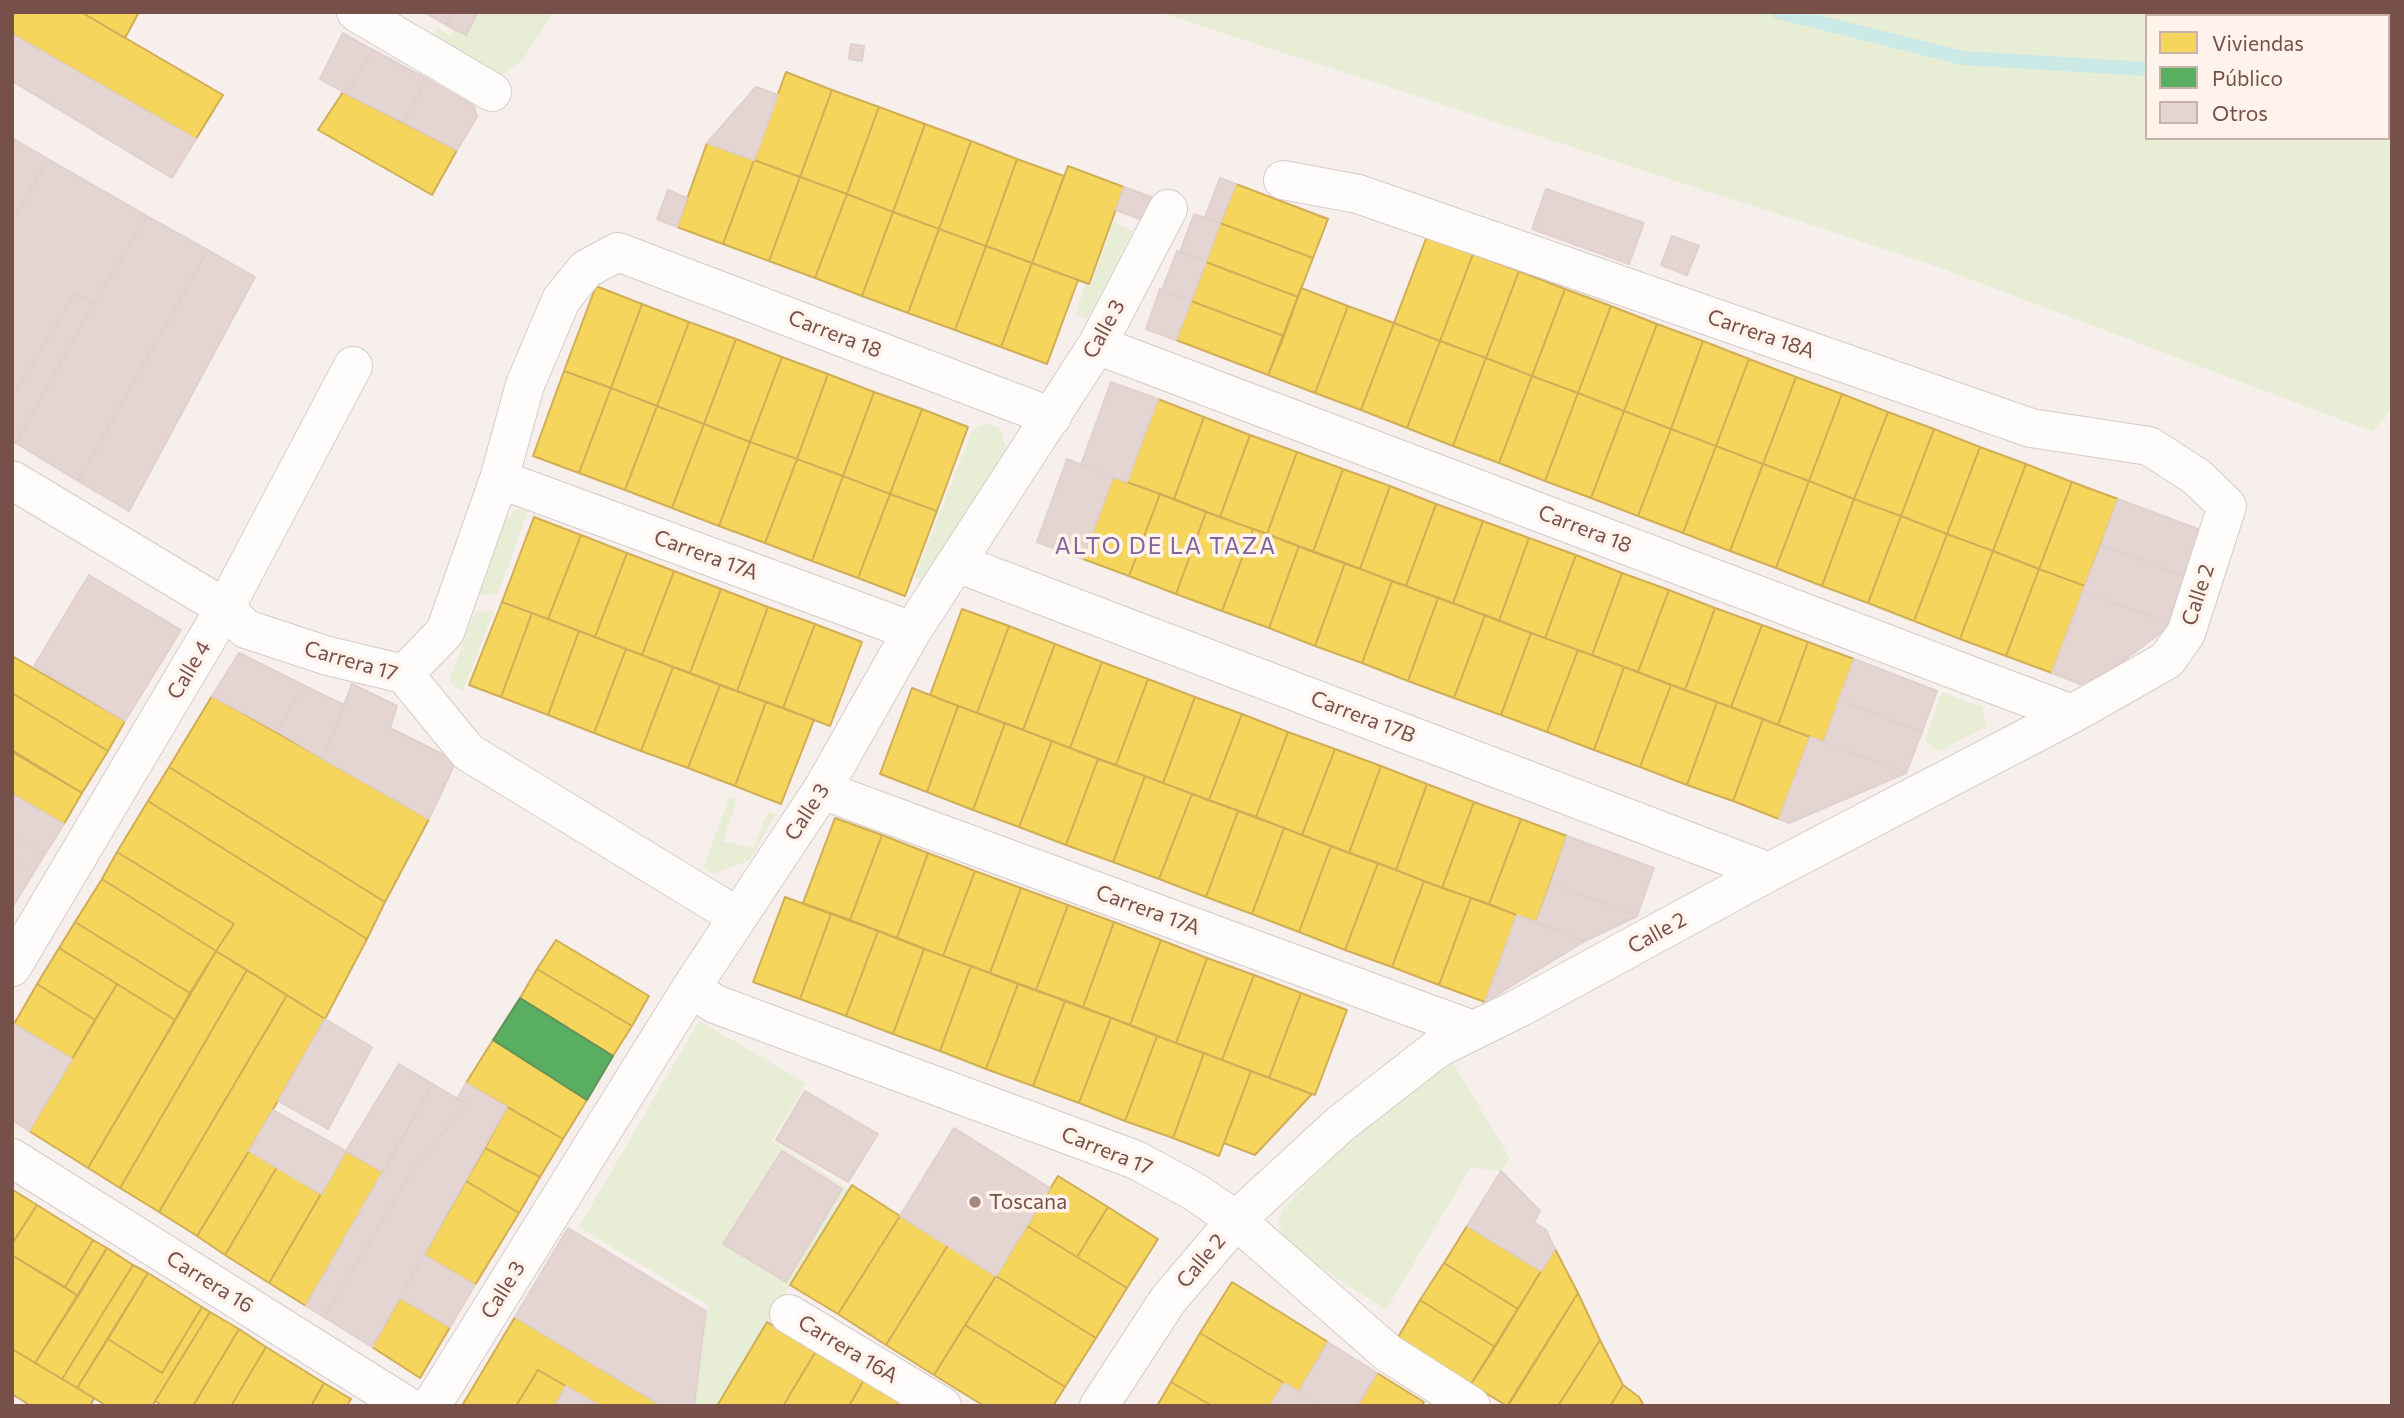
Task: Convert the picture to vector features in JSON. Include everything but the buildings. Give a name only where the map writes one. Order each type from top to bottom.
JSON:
[{"type":"street","points":[[356,12],[492,92]]},
{"type":"street","name":"Carrera 18A","points":[[1283,180],[1358,194],[2031,428],[2149,446],[2197,477],[2227,506]]},
{"type":"street","name":"Calle 3","points":[[431,1406],[691,988],[822,790],[912,631],[1097,345],[1168,209]]},
{"type":"street","name":"Carrera 18","points":[[499,479],[525,385],[561,300],[586,270],[618,252],[1052,417]]},
{"type":"street","name":"Carrera 18","points":[[1097,345],[2072,714]]},
{"type":"street","name":"Calle 4","points":[[12,967],[225,608],[353,366]]},
{"type":"street","points":[[404,674],[445,632],[499,479]]},
{"type":"street","name":"Carrera 17A","points":[[499,479],[912,631]]},
{"type":"street","name":"Carrera 17","points":[[12,480],[225,608],[246,629],[328,656],[404,674],[468,752],[738,916]]},
{"type":"street","name":"Calle 2","points":[[1099,1406],[1168,1300],[1236,1220],[1339,1125],[1438,1048],[1519,1008],[1769,872],[2072,714],[2167,660],[2186,633],[2227,506]]},
{"type":"street","name":"Carrera 17B","points":[[957,563],[1769,872]]},
{"type":"street","name":"Carrera 17A","points":[[822,790],[1473,1030]]},
{"type":"street","name":"Carrera 17","points":[[691,988],[715,1004],[1136,1160],[1195,1192],[1236,1220],[1388,1353],[1471,1406]]},
{"type":"street","name":"Carrera 16","points":[[12,1158],[407,1406]]},
{"type":"street","name":"Carrera 16A","points":[[789,1314],[942,1406]]},
{"type":"green space","points":[[478,12],[554,12],[521,62],[499,77],[431,39],[437,28],[450,35],[456,29],[466,34]]},
{"type":"green space","points":[[1159,12],[2392,12],[2392,407],[2373,432],[1930,264]]},
{"type":"green space","points":[[1114,222],[1133,231],[1087,319],[1076,315],[1085,285],[1090,286]]},
{"type":"green space","points":[[988,423],[1001,429],[1007,453],[923,580],[915,577],[972,430]]},
{"type":"green space","points":[[529,508],[498,594],[475,595],[497,528],[518,509]]},
{"type":"green space","points":[[475,611],[494,611],[463,691],[451,684],[450,679]]},
{"type":"green space","points":[[1942,692],[1982,707],[1987,726],[1938,752],[1925,740]]},
{"type":"green space","points":[[729,797],[737,799],[723,841],[753,848],[768,812],[776,814],[750,860],[713,874],[704,867]]},
{"type":"green space","points":[[699,1021],[806,1083],[772,1141],[849,1189],[717,1406],[694,1406],[708,1305],[579,1227]]},
{"type":"green space","points":[[1453,1063],[1510,1158],[1501,1171],[1471,1167],[1386,1310],[1297,1252],[1286,1241],[1278,1222],[1283,1209],[1379,1110]]},
{"type":"waterway","points":[[1778,12],[1963,58],[2145,69]]},
{"type":"place","name":"Toscana","points":[[975,1202]]},
{"type":"district","name":"ALTO DE LA TAZA","points":[[1166,546]]}]
